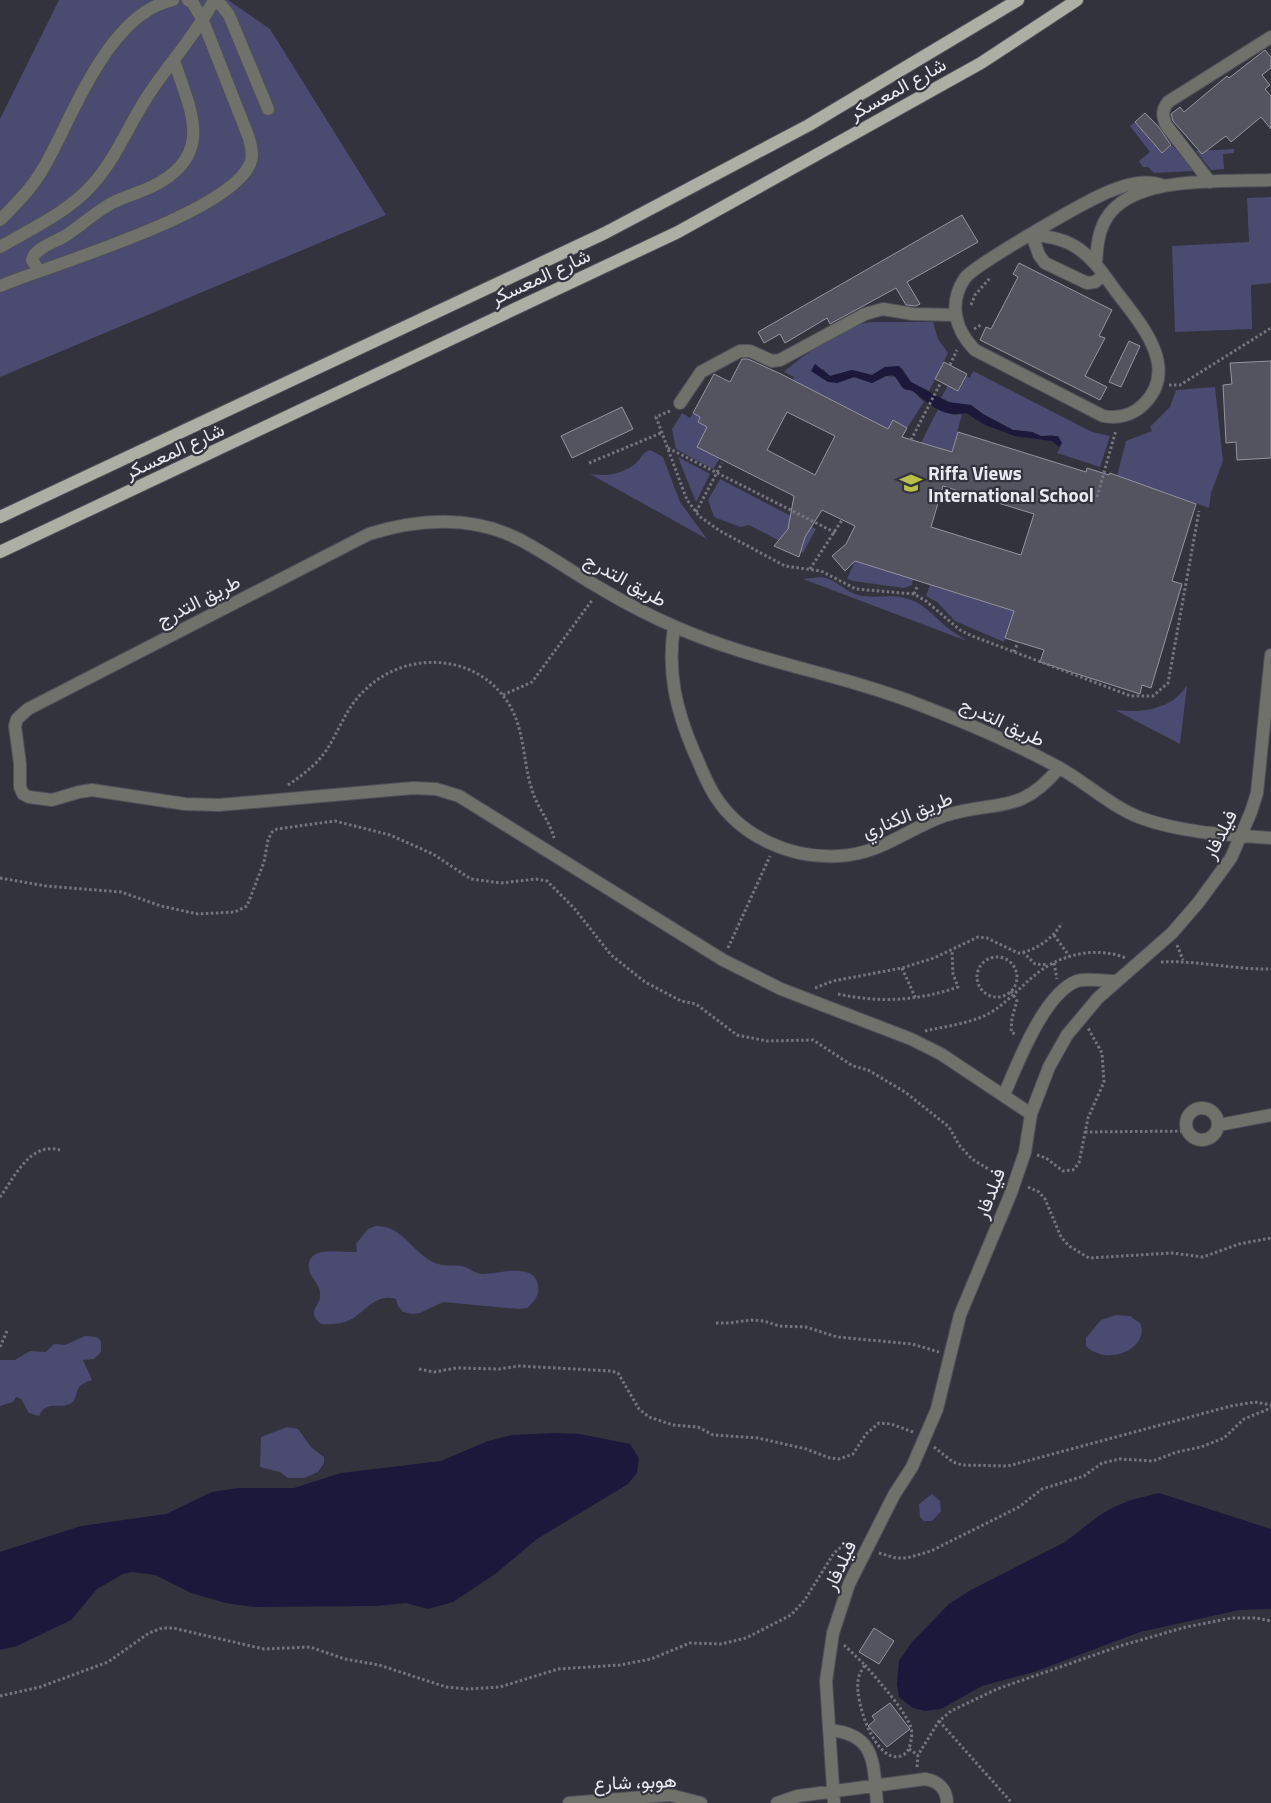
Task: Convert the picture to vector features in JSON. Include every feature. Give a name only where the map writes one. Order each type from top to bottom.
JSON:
[{"type":"main road","name":"شارع المعسكر","points":[[0,517],[605,233],[809,125],[1018,0]]},
{"type":"main road","name":"شارع المعسكر","points":[[0,552],[678,232],[981,63],[1077,0]]},
{"type":"street","points":[[0,220],[21,200],[43,169],[104,54],[122,32],[141,15],[173,0]]},
{"type":"street","points":[[0,286],[173,221],[229,188],[251,163],[250,138],[198,9],[188,0]]},
{"type":"street","points":[[0,246],[43,222],[78,199],[93,185],[109,164],[150,93],[203,21],[214,0],[229,15],[268,110]]},
{"type":"street","points":[[1210,182],[1166,125],[1163,118],[1164,108],[1168,102],[1271,37]]},
{"type":"street","points":[[39,271],[32,260],[39,250],[72,232],[112,203],[152,187],[172,174],[184,162],[192,149],[195,134],[193,121],[174,61]]},
{"type":"street","points":[[1096,263],[1100,231],[1111,211],[1136,194],[1164,186],[1271,180]]},
{"type":"street","points":[[1032,235],[1056,238],[1070,243],[1096,263],[1151,338],[1158,363],[1156,385],[1153,393],[1138,410],[1119,418],[1103,416],[975,350],[960,332],[956,315],[956,298],[967,276],[1032,235],[1111,190],[1147,181],[1164,186]]},
{"type":"street","points":[[1032,235],[1039,255],[1045,263],[1087,283],[1094,282],[1104,275]]},
{"type":"street","points":[[680,403],[701,372],[740,351],[750,350],[772,360],[780,360],[865,314],[877,310],[932,316],[956,315]]},
{"type":"street","name":"طريق التدرج","points":[[265,802],[204,805],[92,790],[79,792],[57,800],[29,797],[23,794],[20,787],[20,764],[14,726],[17,719],[28,709],[351,542],[369,534],[405,524],[435,521],[464,522],[502,532],[533,547],[600,589],[674,627],[736,650],[887,693],[987,733],[1059,768],[1111,803],[1142,818],[1182,829],[1241,837],[1271,838]]},
{"type":"street","name":"طريق الكناري","points":[[674,627],[671,656],[673,689],[683,726],[708,785],[734,819],[746,830],[774,846],[798,853],[822,856],[839,856],[872,850],[946,816],[994,808],[1021,800],[1042,786],[1059,768]]},
{"type":"street","name":"فيلدفار","points":[[833,1797],[826,1681],[833,1633],[849,1584],[866,1548],[925,1439],[943,1387],[949,1357],[967,1297],[1014,1183],[1025,1152],[1031,1114],[1049,1067],[1067,1035],[1082,1017],[1116,981],[1172,933],[1198,903],[1231,858],[1241,837],[1256,793],[1271,655]]},
{"type":"street","points":[[265,802],[413,788],[436,789],[470,802],[723,960],[799,996],[931,1048],[1031,1114]]},
{"type":"street","points":[[1004,1095],[1028,1041],[1050,1006],[1067,987],[1080,981],[1116,981]]},
{"type":"street","points":[[1198,1108],[1212,1110],[1217,1118],[1218,1125],[1214,1135],[1207,1140],[1194,1138],[1188,1131],[1188,1117],[1198,1108]]},
{"type":"street","points":[[1218,1125],[1271,1115]]},
{"type":"street","points":[[829,1730],[851,1733],[866,1745],[871,1756],[877,1803]]},
{"type":"street","points":[[778,1803],[798,1796],[833,1797],[875,1785],[925,1779],[936,1782],[945,1792],[947,1803]]},
{"type":"street","name":"هوبو، شارع","points":[[570,1803],[670,1795],[702,1803]]},
{"type":"path","points":[[971,310],[974,295],[991,277]]},
{"type":"path","points":[[973,321],[976,328]]},
{"type":"path","points":[[1156,385],[1180,385],[1271,328]]},
{"type":"path","points":[[950,365],[957,350]]},
{"type":"path","points":[[911,440],[941,382]]},
{"type":"path","points":[[656,417],[682,490],[696,512],[720,531],[785,566],[831,574],[856,589],[914,594],[926,601],[960,630],[1131,696],[1147,697],[1158,692],[1168,683],[1200,511]]},
{"type":"path","points":[[1097,497],[1119,418]]},
{"type":"path","points":[[589,463],[662,433]]},
{"type":"path","points":[[667,448],[836,533]]},
{"type":"path","points":[[696,512],[722,464]]},
{"type":"path","points":[[810,569],[836,533],[842,520]]},
{"type":"path","points":[[914,594],[917,587]]},
{"type":"path","points":[[503,695],[532,682],[600,589]]},
{"type":"path","points":[[1014,652],[1018,642]]},
{"type":"path","points":[[265,802],[301,777],[320,759],[352,704],[366,688],[386,673],[418,662],[451,663],[463,666],[482,676],[503,695],[515,716],[520,730],[533,794],[552,833],[554,847],[552,853]]},
{"type":"path","points":[[0,878],[46,886],[121,892],[183,912],[212,915],[235,912],[247,906],[264,862],[268,840],[272,832],[277,829],[335,822],[390,835],[432,854],[471,879],[501,882],[536,879],[547,881],[574,908],[611,956],[662,993],[701,1008],[737,1035],[767,1041],[813,1040],[853,1066],[868,1070],[905,1092],[949,1127],[959,1145],[982,1167],[1014,1183],[1040,1192],[1052,1212],[1061,1237],[1069,1246],[1089,1258],[1172,1253],[1203,1257],[1239,1244],[1271,1238]]},
{"type":"path","points":[[723,960],[774,846]]},
{"type":"path","points":[[799,996],[833,981],[902,968],[952,950],[978,936],[987,938],[1018,953],[1023,952],[1054,935],[1062,924]]},
{"type":"path","points":[[1054,935],[1070,957]]},
{"type":"path","points":[[833,993],[872,1000],[916,998],[958,987],[952,967],[952,950]]},
{"type":"path","points":[[1023,952],[1035,964],[1049,966]]},
{"type":"path","points":[[911,1039],[926,1030],[976,1019],[1014,995],[1049,966],[1070,957],[1087,953],[1107,952],[1137,963]]},
{"type":"path","points":[[995,957],[1009,960],[1016,972],[1017,979],[1011,991],[998,997],[985,993],[980,988],[977,975],[983,962],[995,957]]},
{"type":"path","points":[[1183,960],[1234,968],[1271,969]]},
{"type":"path","points":[[902,968],[916,998]]},
{"type":"path","points":[[817,987],[825,992]]},
{"type":"path","points":[[1011,991],[1018,1001],[1012,1018],[1011,1032],[1028,1041]]},
{"type":"path","points":[[1025,1152],[1046,1158],[1063,1171],[1072,1170],[1079,1163],[1085,1132],[1104,1082],[1104,1063],[1097,1043],[1082,1017]]},
{"type":"path","points":[[1085,1132],[1188,1131]]},
{"type":"path","points":[[0,1197],[34,1152],[51,1147],[60,1150]]},
{"type":"path","points":[[716,1322],[729,1323],[751,1320],[779,1326],[806,1327],[837,1337],[912,1344],[949,1357]]},
{"type":"path","points":[[0,1347],[7,1331]]},
{"type":"path","points":[[418,1369],[434,1372],[456,1368],[500,1369],[519,1366],[611,1371],[618,1373],[639,1408],[649,1417],[662,1422],[698,1427],[721,1436],[758,1438],[839,1459],[853,1454],[866,1434],[879,1423],[906,1428],[925,1439],[946,1457],[962,1465],[1008,1466],[1231,1406],[1255,1402],[1271,1406]]},
{"type":"path","points":[[0,1696],[40,1687],[108,1662],[149,1634],[162,1628],[173,1628],[264,1648],[310,1647],[345,1659],[379,1665],[446,1687],[468,1689],[500,1686],[558,1669],[620,1665],[651,1659],[690,1643],[721,1644],[746,1638],[791,1615],[804,1601],[834,1553],[840,1548],[854,1544],[889,1558],[930,1551],[1019,1507],[1042,1489],[1084,1476],[1102,1462],[1120,1459],[1153,1460],[1209,1445],[1224,1438],[1244,1419],[1271,1406]]},
{"type":"path","points":[[916,1780],[918,1755],[939,1721],[958,1707],[997,1689],[1120,1646],[1220,1619],[1256,1618],[1271,1621]]},
{"type":"path","points":[[833,1633],[865,1665],[910,1723],[912,1735],[909,1749],[904,1755],[889,1756],[880,1748],[870,1732],[858,1694],[858,1680],[865,1665]]},
{"type":"path","points":[[939,1721],[1012,1803]]},
{"type":"path","points":[[909,1749],[918,1755]]},
{"type":"shaded area","points":[[59,0],[228,0],[270,29],[386,215],[0,377],[0,119]]},
{"type":"shaded area","points":[[1135,122],[1162,153],[1172,145],[1194,171],[1154,173],[1148,167],[1143,167],[1139,161],[1150,152],[1130,126]]},
{"type":"shaded area","points":[[1234,149],[1234,153],[1223,154],[1224,169],[1211,170],[1196,151]]},
{"type":"shaded area","points":[[1271,197],[1271,283],[1251,285],[1252,329],[1175,332],[1172,246],[1249,242],[1247,198]]},
{"type":"shaded area","points":[[870,322],[933,322],[938,339],[948,353],[929,391],[911,382],[902,368],[885,367],[872,375],[852,370],[830,376],[823,369],[814,373],[837,383],[854,377],[872,383],[886,376],[896,377],[902,387],[912,390],[924,402],[907,428],[893,421],[888,429],[793,380],[794,377],[784,372],[825,342],[861,324]]},
{"type":"shaded area","points":[[815,364],[830,376],[852,370],[872,375],[885,367],[899,366],[911,382],[948,402],[971,405],[983,414],[1013,430],[1032,432],[1041,436],[1058,436],[1062,443],[1059,447],[1052,441],[1015,436],[985,425],[966,413],[951,414],[944,412],[932,406],[913,391],[904,389],[893,375],[886,376],[872,383],[854,377],[837,383],[828,382],[811,371]]},
{"type":"shaded area","points":[[973,371],[1092,432],[1110,436],[1100,467],[1057,453],[1061,446],[1053,435],[1041,436],[1032,432],[1013,430],[983,414],[971,405],[955,404],[941,398],[948,385],[959,391],[966,376],[970,378]]},
{"type":"shaded area","points":[[1215,387],[1223,461],[1211,493],[1209,508],[1117,476],[1126,441],[1152,431],[1150,427],[1170,407],[1176,390]]},
{"type":"shaded area","points":[[938,409],[954,415],[962,414],[952,452],[921,443]]},
{"type":"shaded area","points":[[682,413],[690,418],[693,413],[700,417],[698,422],[707,427],[720,458],[713,469],[676,449],[672,429]]},
{"type":"shaded area","points":[[650,450],[663,457],[680,502],[707,539],[590,474],[608,475],[625,470],[638,461],[645,452]]},
{"type":"shaded area","points":[[678,457],[710,474],[696,502]]},
{"type":"shaded area","points":[[720,479],[816,529],[803,553],[749,525],[740,527],[714,517],[708,500]]},
{"type":"shaded area","points":[[855,561],[913,579],[912,585],[904,588],[847,579]]},
{"type":"shaded area","points":[[821,577],[831,580],[858,595],[899,597],[916,602],[967,641],[803,579]]},
{"type":"shaded area","points":[[930,585],[1014,611],[1004,642],[955,621],[937,602],[926,596]]},
{"type":"shaded area","points":[[1187,685],[1180,744],[1115,710],[1146,710],[1165,705],[1181,693]]},
{"type":"shaded area","points":[[376,1226],[386,1227],[395,1231],[433,1262],[443,1265],[462,1266],[480,1274],[523,1271],[530,1274],[535,1278],[538,1285],[537,1295],[527,1308],[519,1309],[443,1302],[420,1313],[412,1314],[403,1312],[398,1306],[396,1299],[383,1298],[372,1303],[348,1321],[337,1324],[321,1324],[314,1315],[320,1299],[320,1291],[310,1273],[309,1264],[312,1257],[317,1253],[334,1251],[357,1252],[356,1244],[368,1229]]},
{"type":"shaded area","points":[[1116,1315],[1130,1316],[1140,1323],[1142,1332],[1134,1347],[1116,1355],[1105,1355],[1095,1352],[1086,1346],[1086,1338],[1101,1320]]},
{"type":"shaded area","points":[[85,1336],[97,1337],[101,1341],[101,1352],[94,1359],[83,1360],[92,1380],[81,1385],[75,1399],[70,1404],[49,1406],[39,1416],[29,1413],[21,1399],[16,1397],[13,1402],[0,1406],[0,1360],[15,1360],[30,1351],[46,1352],[54,1344],[65,1345]]},
{"type":"shaded area","points":[[287,1427],[298,1429],[311,1447],[324,1457],[324,1463],[318,1472],[304,1478],[288,1478],[280,1472],[260,1467],[261,1437]]},
{"type":"shaded area","points":[[580,1434],[630,1444],[639,1458],[637,1473],[628,1484],[537,1539],[495,1574],[453,1602],[428,1609],[406,1603],[377,1606],[253,1607],[226,1603],[191,1593],[155,1575],[132,1572],[123,1574],[97,1589],[71,1620],[17,1646],[0,1650],[0,1552],[81,1526],[166,1514],[212,1492],[238,1488],[294,1488],[341,1473],[441,1461],[488,1441],[512,1435]]},
{"type":"shaded area","points":[[1159,1493],[1271,1529],[1271,1609],[1239,1610],[1140,1632],[1034,1672],[982,1686],[941,1709],[925,1711],[913,1708],[899,1697],[897,1684],[899,1661],[912,1642],[949,1604],[971,1590],[1065,1542],[1100,1515],[1114,1507],[1131,1500]]},
{"type":"shaded area","points":[[932,1494],[940,1501],[941,1511],[932,1521],[924,1521],[920,1517],[919,1504]]},
{"type":"building","points":[[1265,50],[1271,57],[1271,68],[1262,75],[1270,85],[1265,89],[1271,96],[1271,129],[1261,117],[1231,142],[1226,136],[1202,154],[1173,121],[1171,114],[1180,107],[1184,112],[1227,76],[1229,78]]},
{"type":"building","points":[[1145,113],[1158,126],[1171,145],[1162,153],[1135,122]]},
{"type":"building","points":[[962,215],[978,242],[907,282],[920,304],[916,306],[906,305],[896,288],[830,324],[827,318],[785,343],[780,334],[764,343],[758,332]]},
{"type":"building","points":[[1019,263],[1112,310],[1099,336],[1105,338],[1085,376],[1107,387],[1100,400],[980,340],[986,327],[991,329],[1018,277],[1013,274]]},
{"type":"building","points":[[1129,341],[1140,346],[1121,387],[1109,382]]},
{"type":"building","points":[[742,359],[748,359],[888,429],[893,420],[907,428],[902,437],[952,452],[958,432],[1086,472],[1087,468],[1109,475],[1110,473],[1196,504],[1172,581],[1182,584],[1151,688],[1142,685],[1140,694],[1040,662],[1044,650],[1005,638],[1014,611],[855,561],[845,571],[832,556],[846,544],[855,526],[822,510],[805,537],[799,557],[774,546],[788,529],[794,496],[697,447],[707,427],[698,422],[700,417],[693,413],[714,374],[730,382]],"holes":[[[787,412],[835,436],[815,475],[767,450]],[[943,486],[1034,514],[1021,555],[931,527]]]},
{"type":"building","points":[[1271,361],[1271,458],[1237,460],[1236,442],[1226,443],[1223,385],[1232,384],[1230,363]]},
{"type":"building","points":[[944,362],[967,374],[958,391],[935,379]]},
{"type":"building","points":[[622,407],[633,429],[572,458],[561,436]]},
{"type":"building","points":[[874,1628],[894,1641],[879,1664],[859,1652]]},
{"type":"building","points":[[890,1703],[910,1729],[887,1747],[868,1726],[875,1720],[872,1716]]},
{"type":"place","name":"Riffa Views International School","points":[[911,483]]}]
